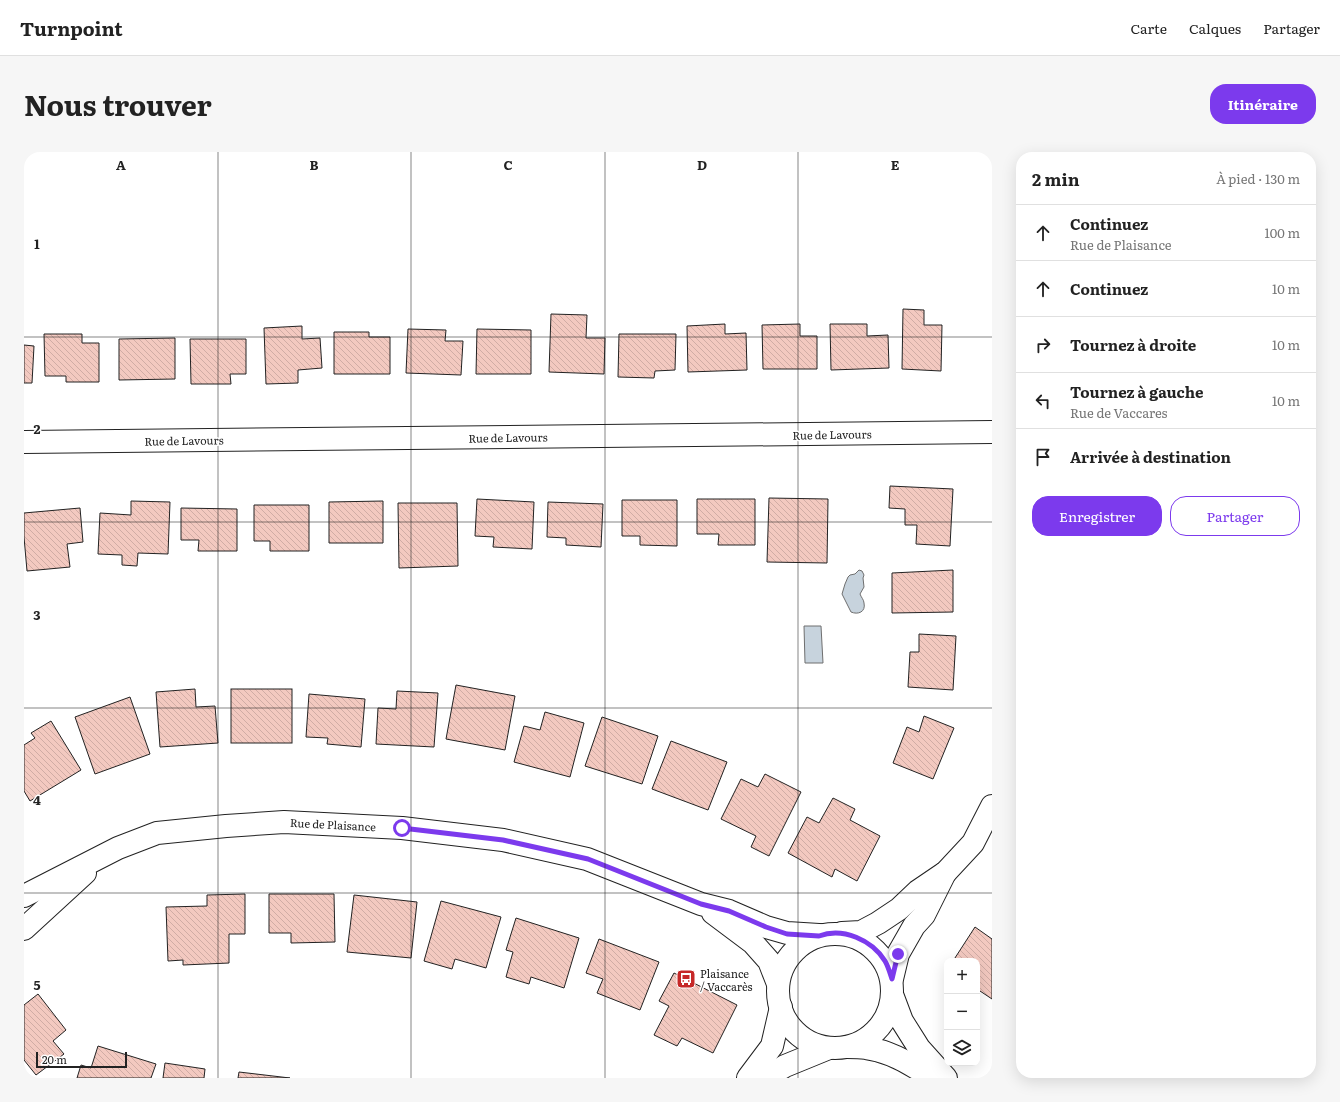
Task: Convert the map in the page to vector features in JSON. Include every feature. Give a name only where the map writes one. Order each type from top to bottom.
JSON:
[{"type":"street","name":"Rue de Lavours","points":[[24,442],[992,432]]},
{"type":"street","points":[[931,1078],[894,1056],[866,1048],[838,1048],[812,1044],[796,1033],[785,1019],[779,1002],[778,984],[783,967],[793,952],[807,941],[824,934],[861,932],[899,909],[918,891],[946,872],[973,843],[992,806]]},
{"type":"street","name":"Rue de Plaisance","points":[[24,896],[103,856],[137,840],[157,833],[284,822],[402,828],[503,840],[588,859],[701,904],[729,911],[766,927],[787,934],[819,936]]},
{"type":"street","name":"Rue de Plaisance","points":[[24,929],[103,856]]},
{"type":"street","points":[[765,1078],[785,1066],[864,1041],[878,1029],[888,1014],[898,954],[914,926],[924,915],[945,877],[946,872]]},
{"type":"street","name":"Rue de Plaisance","points":[[701,904],[753,943],[769,961],[778,984]]},
{"type":"street","points":[[842,933],[859,938],[874,948],[885,962],[902,1021],[919,1048],[946,1078]]},
{"type":"street","points":[[748,1078],[772,1046],[780,1006]]},
{"type":"shaded area","points":[[859,570],[862,571],[864,575],[864,587],[860,594],[864,601],[864,609],[859,613],[856,613],[851,612],[842,594],[848,577],[855,574]]},
{"type":"shaded area","points":[[804,626],[821,626],[823,663],[805,663]]},
{"type":"building","points":[[903,309],[924,310],[924,325],[942,325],[941,371],[902,369]]},
{"type":"building","points":[[551,314],[587,315],[586,338],[605,338],[604,374],[549,372]]},
{"type":"building","points":[[725,324],[725,334],[746,333],[747,370],[688,372],[687,326]]},
{"type":"building","points":[[800,324],[800,336],[817,336],[817,369],[763,369],[762,325]]},
{"type":"building","points":[[830,324],[867,324],[867,336],[888,335],[889,368],[831,370]]},
{"type":"building","points":[[302,326],[302,339],[320,338],[322,368],[298,370],[298,383],[266,384],[264,328]]},
{"type":"building","points":[[408,329],[446,330],[445,341],[463,341],[461,375],[406,373]]},
{"type":"building","points":[[477,329],[531,330],[531,374],[476,374]]},
{"type":"building","points":[[334,332],[369,332],[369,337],[390,337],[390,374],[334,374]]},
{"type":"building","points":[[44,334],[82,334],[82,343],[99,343],[99,382],[66,382],[66,376],[45,376]]},
{"type":"building","points":[[619,334],[676,334],[675,370],[655,371],[654,378],[618,377]]},
{"type":"building","points":[[175,338],[175,379],[119,380],[119,339]]},
{"type":"building","points":[[190,339],[246,339],[246,374],[230,374],[231,384],[191,384]]},
{"type":"building","points":[[24,345],[34,346],[32,383],[24,383]]},
{"type":"building","points":[[890,486],[953,489],[950,546],[916,544],[917,525],[905,525],[905,509],[889,508]]},
{"type":"building","points":[[769,498],[828,499],[827,563],[767,562]]},
{"type":"building","points":[[477,499],[534,502],[532,549],[493,547],[494,537],[475,536]]},
{"type":"building","points":[[697,499],[755,499],[755,545],[718,545],[719,534],[697,534]]},
{"type":"building","points":[[622,500],[677,500],[677,546],[640,545],[640,536],[622,536]]},
{"type":"building","points":[[131,501],[170,502],[168,554],[138,553],[137,566],[122,565],[122,555],[98,554],[100,513],[131,515]]},
{"type":"building","points":[[383,501],[383,543],[329,543],[329,502]]},
{"type":"building","points":[[548,502],[603,504],[601,547],[566,545],[566,538],[547,537]]},
{"type":"building","points":[[398,503],[457,503],[458,566],[399,568]]},
{"type":"building","points":[[254,505],[309,505],[309,551],[270,551],[270,541],[254,541]]},
{"type":"building","points":[[80,508],[83,542],[67,544],[70,567],[27,571],[24,537],[24,513]]},
{"type":"building","points":[[181,508],[237,509],[237,551],[198,551],[199,540],[181,540]]},
{"type":"building","points":[[953,570],[953,612],[892,613],[892,573]]},
{"type":"building","points":[[919,634],[956,636],[953,690],[908,687],[910,652],[919,652]]},
{"type":"building","points":[[456,685],[515,696],[505,750],[446,739]]},
{"type":"building","points":[[195,689],[196,707],[215,706],[218,743],[160,747],[156,692]]},
{"type":"building","points":[[231,689],[292,689],[292,743],[231,743]]},
{"type":"building","points":[[397,691],[438,693],[434,747],[376,744],[378,708],[396,709]]},
{"type":"building","points":[[309,694],[365,699],[361,747],[327,744],[328,738],[306,737]]},
{"type":"building","points":[[130,697],[150,754],[95,774],[75,717]]},
{"type":"building","points":[[545,712],[584,723],[570,777],[514,762],[524,726],[540,730]]},
{"type":"building","points":[[924,716],[954,728],[933,779],[893,763],[907,727],[919,732]]},
{"type":"building","points":[[602,717],[658,736],[642,784],[585,766]]},
{"type":"building","points":[[51,721],[81,770],[30,801],[24,791],[24,745],[35,738],[31,733]]},
{"type":"building","points":[[671,741],[727,762],[708,810],[652,789]]},
{"type":"building","points":[[765,774],[801,792],[769,856],[751,847],[756,836],[721,819],[741,779],[758,787]]},
{"type":"building","points":[[833,798],[855,809],[850,820],[880,836],[857,881],[835,869],[832,877],[788,853],[807,817],[819,823]]},
{"type":"building","points":[[245,894],[245,934],[229,934],[229,963],[183,965],[183,960],[168,961],[166,907],[207,906],[207,895]]},
{"type":"building","points":[[269,894],[334,894],[335,942],[291,943],[291,933],[269,933]]},
{"type":"building","points":[[354,895],[417,902],[411,958],[347,952]]},
{"type":"building","points":[[441,901],[501,917],[486,968],[455,959],[452,969],[424,961]]},
{"type":"building","points":[[516,918],[579,938],[564,988],[531,977],[529,984],[506,977],[513,952],[506,950]]},
{"type":"building","points":[[975,927],[992,939],[992,999],[980,991],[980,958],[955,958]]},
{"type":"building","points":[[599,939],[659,962],[640,1010],[597,993],[603,979],[586,973]]},
{"type":"building","points":[[674,973],[737,1005],[713,1053],[682,1038],[677,1046],[654,1035],[669,1006],[659,1001]]},
{"type":"building","points":[[38,994],[66,1030],[53,1041],[64,1054],[36,1075],[24,1060],[24,1005]]},
{"type":"building","points":[[98,1046],[156,1064],[151,1078],[77,1078],[81,1065],[91,1068]]},
{"type":"building","points":[[165,1063],[205,1069],[204,1078],[163,1078]]},
{"type":"building","points":[[239,1072],[290,1078],[238,1078]]},
{"type":"place","name":"Plaisance / Vaccarès","points":[[686,979]]},
{"type":"route","points":[[402,828],[503,840],[588,859],[701,904],[729,911],[766,927],[787,934],[819,936],[824,934],[842,933],[859,938],[874,948],[885,962],[892,979],[898,954]]}]
